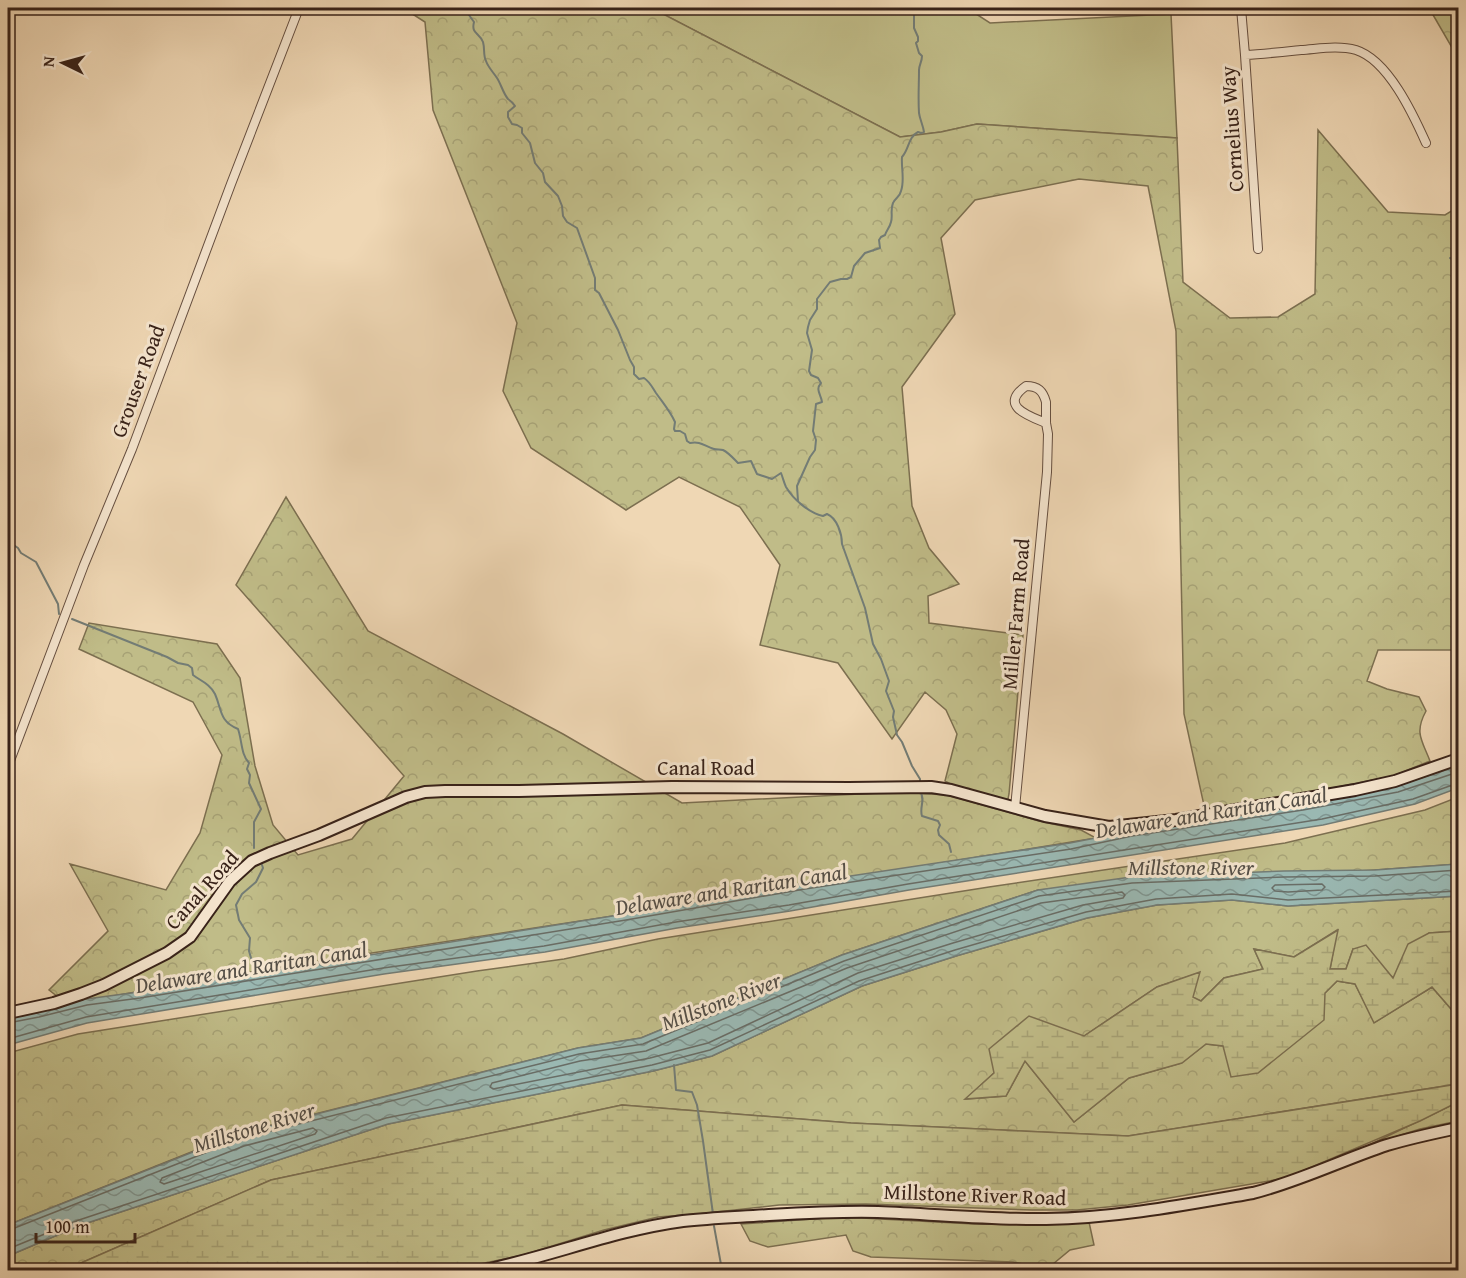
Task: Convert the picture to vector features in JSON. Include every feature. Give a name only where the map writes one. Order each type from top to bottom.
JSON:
[{"type":"street","name":"Grouser Road","points":[[8,766],[84,565],[132,449],[299,8]]},
{"type":"street","name":"Cornelius Way","points":[[1241,8],[1258,249]]},
{"type":"street","points":[[1245,56],[1330,47],[1355,50],[1366,55],[1388,73],[1426,143]]},
{"type":"street","name":"Miller Farm Road","points":[[1016,808],[1047,472],[1048,434],[1044,395],[1037,387],[1026,386],[1018,394],[1017,409],[1046,423]]},
{"type":"street","name":"Canal Road","points":[[8,1013],[54,1003],[81,994],[167,953],[190,937],[230,881],[252,861],[333,830],[406,797],[425,792],[672,787],[931,787],[951,790],[1045,816],[1101,826],[1133,825],[1355,790],[1395,781],[1458,759]]},
{"type":"street","name":"Millstone River Road","points":[[485,1270],[631,1231],[684,1221],[836,1212],[1025,1219],[1080,1218],[1128,1213],[1253,1193],[1314,1174],[1409,1139],[1458,1128]]},
{"type":"green space","points":[[403,8],[661,8],[659,12],[900,137],[941,132],[977,124],[1177,138],[1183,282],[1230,318],[1278,317],[1315,294],[1318,130],[1388,212],[1445,215],[1458,207],[1458,650],[1378,650],[1367,681],[1419,697],[1426,711],[1420,725],[1420,736],[1430,761],[1393,776],[1205,810],[1184,714],[1176,331],[1148,186],[1079,179],[975,200],[941,238],[955,314],[902,387],[912,506],[929,548],[959,584],[928,596],[929,623],[1023,635],[1008,799],[1003,800],[954,786],[945,781],[957,734],[946,710],[925,692],[892,739],[838,663],[760,645],[780,565],[740,507],[679,477],[626,510],[531,448],[503,391],[517,323],[433,110],[425,22]]},
{"type":"green space","points":[[661,8],[967,8],[990,23],[1171,14],[1177,138],[977,124],[941,132],[900,137],[659,12]]},
{"type":"green space","points":[[1429,8],[1458,8],[1458,58]]},
{"type":"green space","points":[[286,497],[368,631],[563,734],[682,803],[879,793],[947,795],[1039,821],[1081,830],[1096,838],[268,969],[67,1004],[49,990],[108,931],[70,864],[166,890],[200,833],[222,755],[193,702],[79,649],[89,623],[217,644],[240,678],[255,766],[273,825],[298,855],[352,839],[404,776],[236,585]]},
{"type":"green space","points":[[1458,797],[1458,864],[1038,890],[842,955],[641,1038],[578,1048],[239,1133],[8,1225],[8,1053],[78,1034],[564,959],[658,939],[1285,843],[1425,810]]},
{"type":"green space","points":[[1458,896],[1458,931],[1429,933],[1394,978],[1353,949],[1346,969],[1330,969],[1337,930],[1294,957],[1254,949],[1263,969],[1224,978],[1201,1001],[1192,998],[1199,973],[1157,987],[1084,1036],[994,1073],[966,1099],[1006,1096],[1025,1061],[1074,1122],[1129,1078],[1181,1063],[1206,1044],[1223,1046],[1325,993],[1337,981],[1355,984],[1375,1022],[1432,987],[1458,1017],[1458,1084],[1128,1136],[851,1123],[622,1105],[271,1180],[65,1270],[8,1270],[8,1256],[81,1225],[388,1124],[653,1071],[712,1056],[862,986],[1087,918],[1157,905],[1232,900],[1288,906]]},
{"type":"green space","points":[[1338,930],[1330,969],[1346,969],[1353,949],[1366,945],[1393,978],[1408,944],[1429,933],[1458,931],[1458,1017],[1432,987],[1374,1023],[1355,984],[1337,981],[1325,993],[1324,1020],[1258,1073],[1231,1077],[1223,1046],[1206,1044],[1182,1063],[1129,1078],[1074,1122],[1025,1061],[1006,1096],[965,1099],[994,1073],[989,1049],[1029,1016],[1084,1036],[1157,987],[1200,972],[1193,997],[1201,1001],[1224,978],[1263,969],[1254,949],[1294,957]]},
{"type":"green space","points":[[1458,1084],[1458,1102],[1420,1121],[1286,1178],[1128,1205],[1077,1210],[1032,1210],[866,1204],[779,1205],[658,1217],[604,1230],[523,1255],[451,1270],[65,1270],[271,1180],[622,1105],[851,1123],[1128,1136]]},
{"type":"green space","points":[[1458,1102],[1458,1121],[1420,1129],[1369,1145]]},
{"type":"green space","points":[[843,1217],[974,1224],[1089,1222],[1094,1245],[1070,1250],[1047,1269],[1013,1262],[871,1257],[853,1251],[846,1235],[768,1247],[750,1241],[741,1224]]},
{"type":"water","points":[[1458,766],[1458,788],[1415,804],[1323,825],[909,890],[545,952],[384,974],[87,1023],[8,1045],[8,1018],[86,999],[1302,804],[1396,786]]},
{"type":"water","points":[[1458,864],[1458,896],[1288,906],[1232,900],[1157,905],[1087,918],[862,986],[712,1056],[653,1071],[388,1124],[81,1225],[8,1256],[8,1225],[241,1133],[578,1048],[641,1038],[842,955],[1038,890],[1131,877],[1375,870]]},
{"type":"waterway","points":[[464,8],[474,22],[474,31],[483,42],[487,63],[506,97],[515,106],[508,112],[508,117],[512,124],[522,128],[522,133],[530,143],[535,163],[543,173],[545,182],[558,196],[563,216],[567,222],[577,228],[595,278],[595,290],[599,293],[618,330],[634,367],[634,374],[639,379],[644,378],[651,385],[673,418],[675,431],[685,434],[690,443],[700,443],[723,450],[738,463],[751,461],[757,474],[772,479],[781,473],[786,487],[797,501],[818,514],[831,516],[836,523],[865,608],[873,644],[889,681],[886,691],[894,711],[897,735],[920,783]]},
{"type":"waterway","points":[[798,501],[797,486],[815,450],[816,440],[813,431],[816,404],[822,402],[818,390],[821,383],[809,371],[812,350],[807,333],[810,320],[817,309],[817,299],[830,282],[851,277],[854,266],[865,253],[880,248],[879,240],[890,226],[892,206],[900,195],[902,187],[902,157],[915,134],[924,132],[919,116],[919,70],[922,56],[916,43],[918,37],[914,28],[914,8]]},
{"type":"waterway","points":[[1450,258],[1458,262]]},
{"type":"waterway","points":[[8,541],[21,553],[36,562],[58,604],[59,614]]},
{"type":"waterway","points":[[72,619],[178,663],[188,665],[192,668],[193,675],[213,691],[224,719],[238,729],[243,752],[249,763],[247,769],[250,775],[249,783],[261,809],[254,822],[254,848]]},
{"type":"waterway","points":[[920,791],[922,816],[938,821],[939,835],[949,844],[951,852]]},
{"type":"waterway","name":"Delaware and Raritan Canal","points":[[258,975],[249,951],[250,938],[239,920],[236,905],[242,894],[256,882],[263,868],[262,865]]},
{"type":"waterway","points":[[674,1065],[676,1090],[692,1092],[697,1105],[713,1214]]},
{"type":"waterway","points":[[714,1226],[722,1270]]},
{"type":"water label","name":"Millstone River","points":[[1191,867]]},
{"type":"water label","name":"Millstone River","points":[[721,1001]]},
{"type":"water label","name":"Millstone River","points":[[254,1127]]}]
